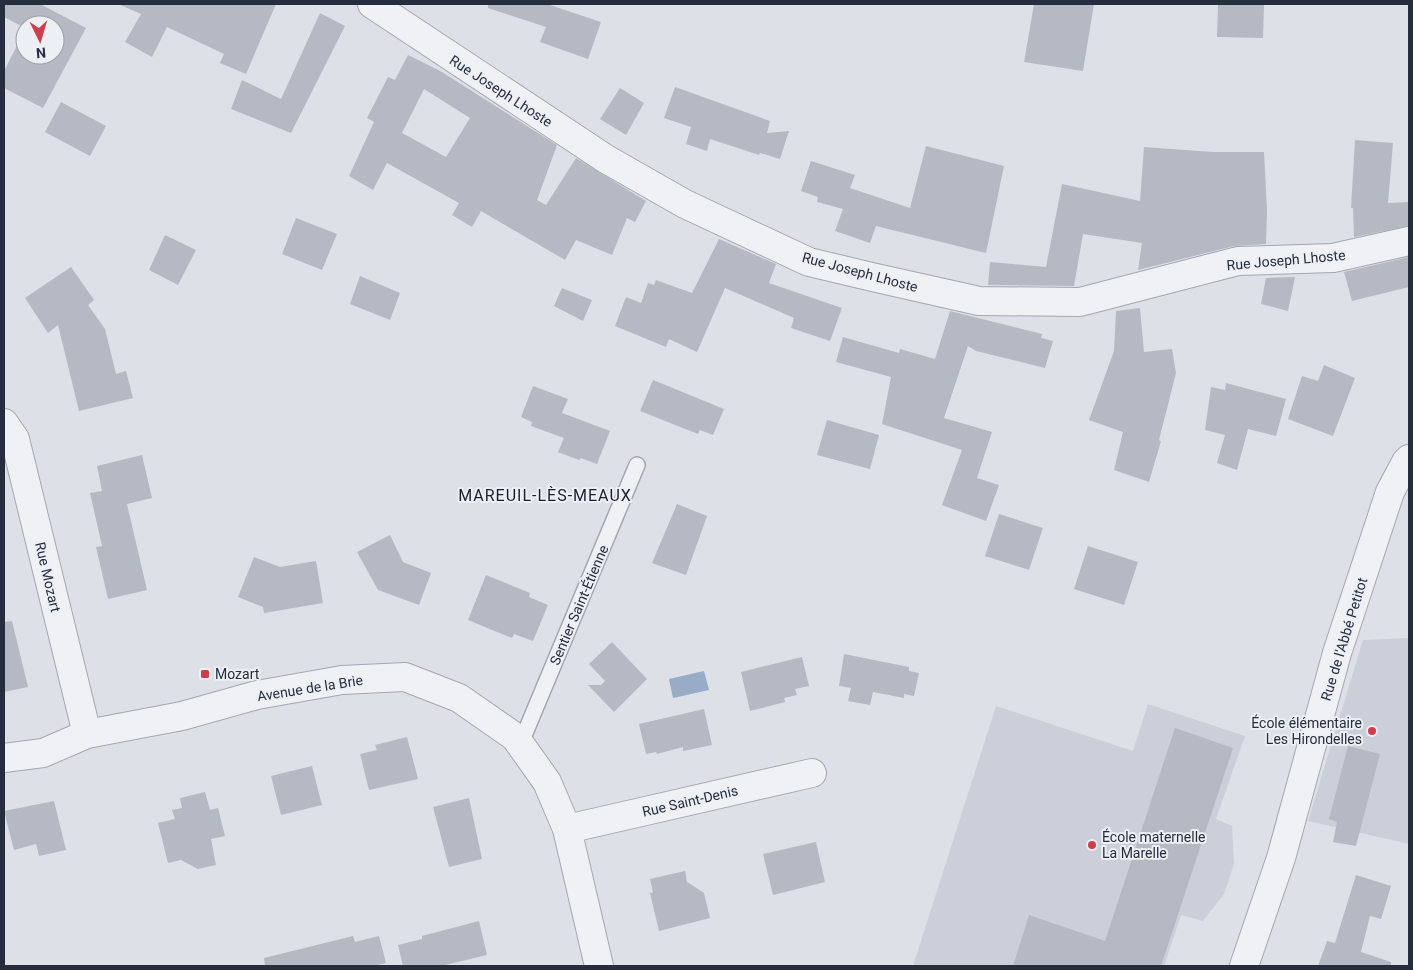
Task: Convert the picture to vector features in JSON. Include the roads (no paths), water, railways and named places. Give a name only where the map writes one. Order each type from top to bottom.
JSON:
[{"type":"street","name":"Rue Joseph Lhoste","points":[[372,4],[606,160],[685,204],[809,262],[872,277],[979,301],[1080,302],[1238,261],[1333,258],[1409,241]]},
{"type":"street","name":"Rue Mozart","points":[[4,423],[15,439],[87,734]]},
{"type":"street","name":"Rue de l'Abbé Petitot","points":[[1244,966],[1281,858],[1338,654],[1384,510],[1390,492],[1409,459]]},
{"type":"street","name":"Avenue de la Brie","points":[[4,758],[43,753],[87,734],[182,716],[276,691],[342,680],[405,677],[459,698],[515,738],[547,782],[567,830],[599,966]]},
{"type":"street","name":"Rue Saint-Denis","points":[[567,830],[812,773]]},
{"type":"lane","name":"Sentier Saint-Étienne","points":[[520,745],[637,465]]},
{"type":"water","points":[[704,671],[709,690],[673,698],[669,679]]},
{"type":"place","name":"Mozart","points":[[205,674]]},
{"type":"place","name":"École élémentaire Les Hirondelles","points":[[1372,731]]},
{"type":"place","name":"École maternelle La Marelle","points":[[1092,845]]},
{"type":"district","name":"MAREUIL-LÈS-MEAUX","points":[[545,495]]}]
